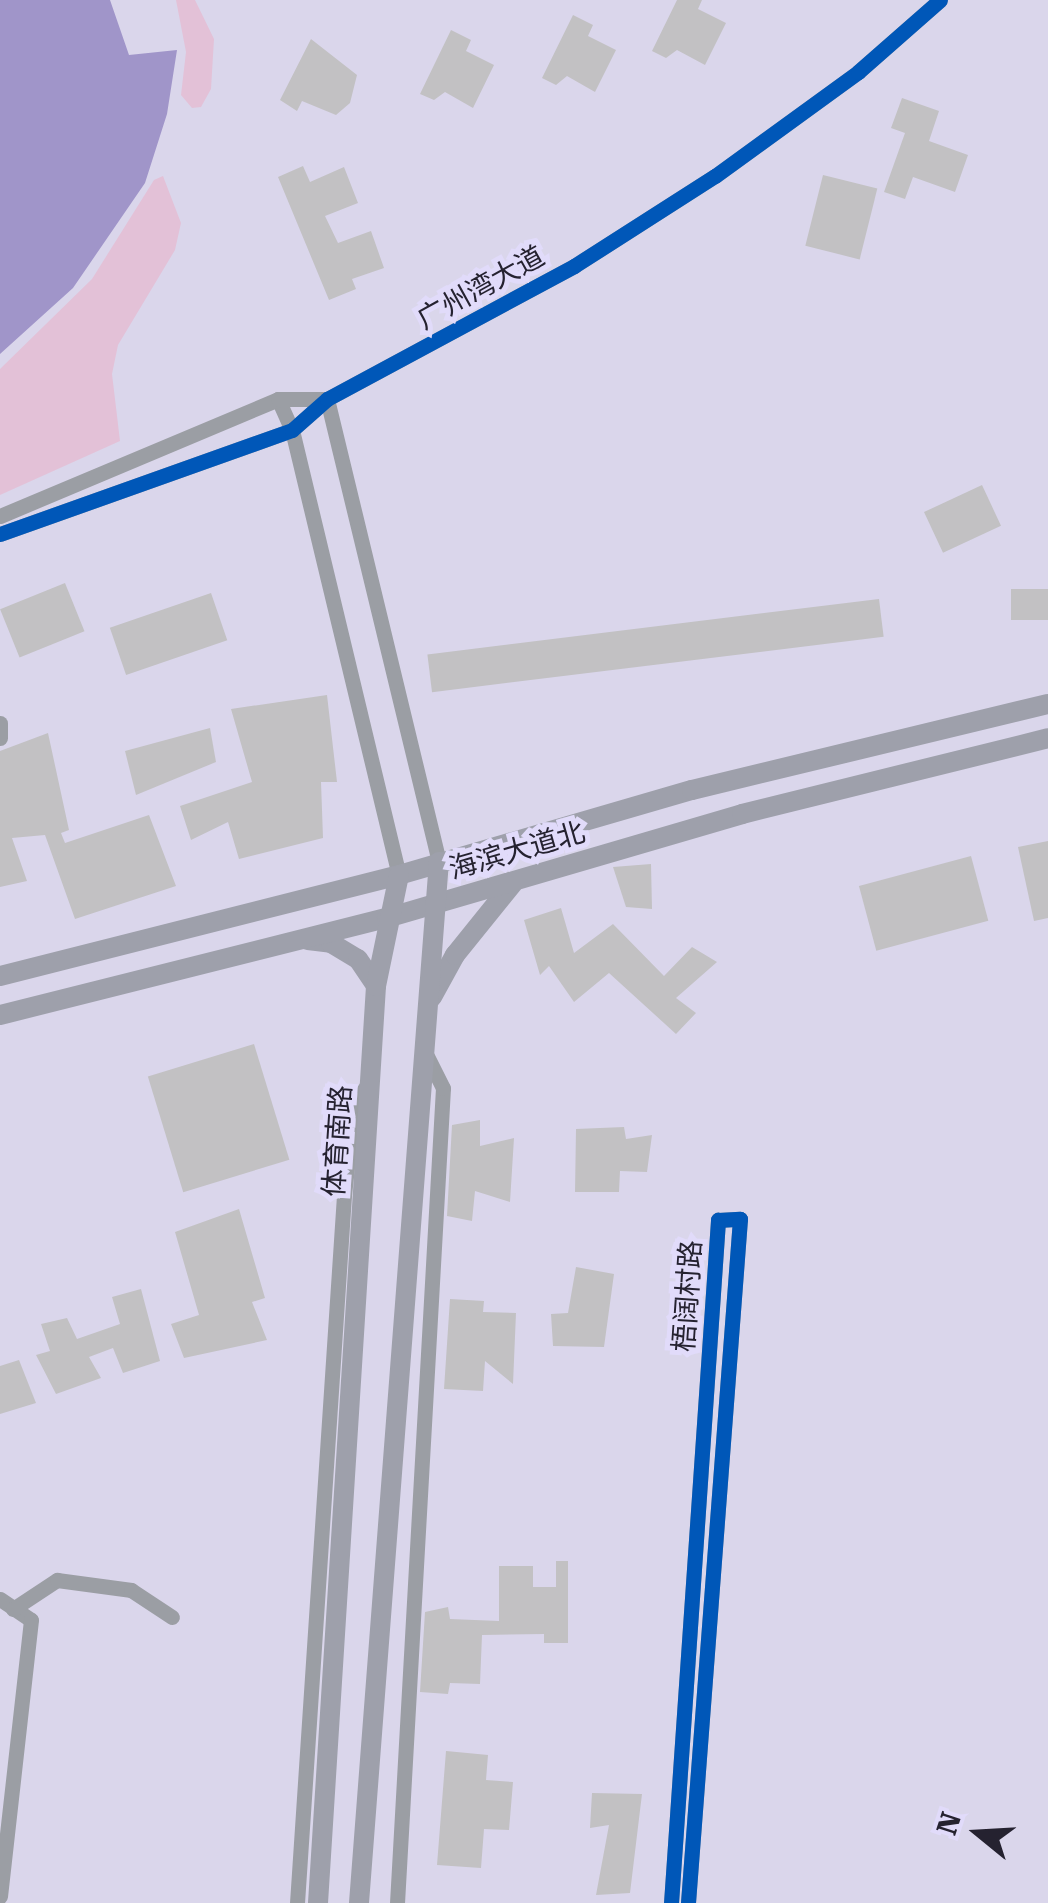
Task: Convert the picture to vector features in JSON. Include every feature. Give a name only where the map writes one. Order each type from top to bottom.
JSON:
[{"type":"main road","name":"海滨大道北","points":[[0,976],[399,875],[692,790],[1048,704]]},
{"type":"main road","name":"海滨大道北","points":[[0,1015],[291,938],[387,918],[1048,738]]},
{"type":"main road","points":[[359,1903],[439,862]]},
{"type":"main road","name":"体育南路","points":[[318,1903],[376,986],[387,918],[399,875]]},
{"type":"main road","points":[[428,1004],[455,954],[516,880]]},
{"type":"main road","points":[[291,938],[331,942],[358,959],[376,986]]},
{"type":"street","name":"广州湾大道","points":[[0,534],[292,430],[328,399],[574,266],[715,176],[858,72],[940,0]]},
{"type":"street","name":"广州湾大道","points":[[0,516],[278,399],[328,399]]},
{"type":"street","name":"体育南路","points":[[278,399],[292,430],[399,875]]},
{"type":"street","points":[[328,399],[439,862]]},
{"type":"street","points":[[0,723],[0,738]]},
{"type":"street","points":[[397,1903],[442,1088],[425,1052]]},
{"type":"street","points":[[297,1903],[344,1196],[354,1105],[370,1080]]},
{"type":"street","name":"梧阔村路","points":[[671,1903],[718,1220],[740,1219],[688,1903]]},
{"type":"street","points":[[7,1604],[57,1580],[131,1590],[172,1617]]},
{"type":"street","points":[[0,1896],[31,1620],[7,1604]]},
{"type":"shaded area","points":[[0,0],[110,0],[129,55],[177,50],[167,114],[145,183],[73,288],[0,354]]},
{"type":"shaded area","points":[[176,0],[195,0],[214,39],[211,89],[201,107],[192,108],[181,95],[186,52]]},
{"type":"shaded area","points":[[163,176],[181,223],[175,250],[118,345],[112,374],[120,441],[0,495],[0,369],[92,279],[154,180]]},
{"type":"building","points":[[677,0],[702,0],[698,9],[726,23],[705,65],[677,50],[666,58],[652,51]]},
{"type":"building","points":[[573,15],[593,25],[588,36],[616,50],[595,92],[567,76],[556,85],[542,78]]},
{"type":"building","points":[[451,30],[471,40],[466,51],[494,65],[473,108],[445,92],[434,100],[420,94]]},
{"type":"building","points":[[311,39],[357,75],[350,103],[336,115],[302,101],[297,111],[280,100]]},
{"type":"building","points":[[902,98],[939,111],[929,141],[968,155],[955,192],[913,177],[905,199],[884,192],[905,133],[891,128]]},
{"type":"building","points":[[303,166],[310,182],[344,167],[358,203],[325,216],[338,243],[371,231],[384,268],[352,279],[356,289],[329,300],[278,177]]},
{"type":"building","points":[[823,175],[877,189],[860,259],[805,246]]},
{"type":"building","points":[[982,485],[1001,526],[943,553],[924,512]]},
{"type":"building","points":[[65,583],[84,631],[20,657],[0,609]]},
{"type":"building","points":[[1011,589],[1048,589],[1048,620],[1011,620]]},
{"type":"building","points":[[211,593],[227,640],[126,675],[110,628]]},
{"type":"building","points":[[879,599],[884,637],[432,692],[427,654]]},
{"type":"building","points":[[327,695],[337,782],[321,782],[323,838],[239,859],[228,822],[191,840],[180,806],[252,782],[231,709]]},
{"type":"building","points":[[210,728],[216,762],[136,795],[125,751]]},
{"type":"building","points":[[48,733],[69,830],[61,833],[65,843],[149,815],[176,886],[75,919],[45,835],[12,838],[27,881],[0,887],[0,751]]},
{"type":"building","points":[[1048,841],[1048,918],[1034,921],[1018,847]]},
{"type":"building","points":[[971,856],[988,921],[876,951],[859,886]]},
{"type":"building","points":[[651,864],[652,909],[626,907],[613,867]]},
{"type":"building","points":[[561,908],[574,953],[613,924],[664,976],[692,947],[717,962],[676,998],[696,1013],[676,1034],[609,973],[574,1002],[549,966],[540,975],[524,920]]},
{"type":"building","points":[[254,1044],[289,1160],[183,1192],[148,1076]]},
{"type":"building","points":[[480,1120],[480,1146],[514,1138],[510,1202],[475,1191],[472,1221],[447,1216],[452,1125]]},
{"type":"building","points":[[624,1127],[626,1139],[652,1135],[647,1172],[620,1171],[619,1192],[575,1192],[576,1129]]},
{"type":"building","points":[[239,1209],[265,1298],[252,1302],[267,1340],[184,1358],[171,1324],[199,1315],[175,1232]]},
{"type":"building","points":[[576,1267],[614,1274],[604,1347],[553,1346],[551,1314],[568,1313]]},
{"type":"building","points":[[141,1289],[160,1361],[123,1373],[113,1348],[89,1357],[101,1378],[56,1394],[36,1355],[50,1351],[41,1324],[67,1318],[77,1339],[120,1324],[112,1297]]},
{"type":"building","points":[[450,1299],[484,1301],[483,1312],[516,1313],[513,1384],[485,1361],[483,1391],[444,1389]]},
{"type":"building","points":[[19,1360],[36,1403],[0,1414],[0,1366]]},
{"type":"building","points":[[556,1561],[568,1561],[568,1643],[544,1643],[544,1634],[482,1635],[480,1684],[450,1683],[448,1694],[420,1692],[425,1612],[448,1607],[450,1619],[499,1621],[499,1566],[533,1566],[533,1587],[556,1587]]},
{"type":"building","points":[[446,1751],[488,1755],[486,1780],[513,1782],[509,1830],[484,1829],[481,1868],[437,1865]]},
{"type":"building","points":[[592,1793],[642,1794],[630,1893],[596,1895],[609,1825],[590,1828]]},
{"type":"cycle path","points":[[0,534],[292,430],[327,399],[574,266],[715,176],[858,72],[940,0]]},
{"type":"cycle path","points":[[671,1903],[718,1220],[740,1219],[688,1903]]}]
